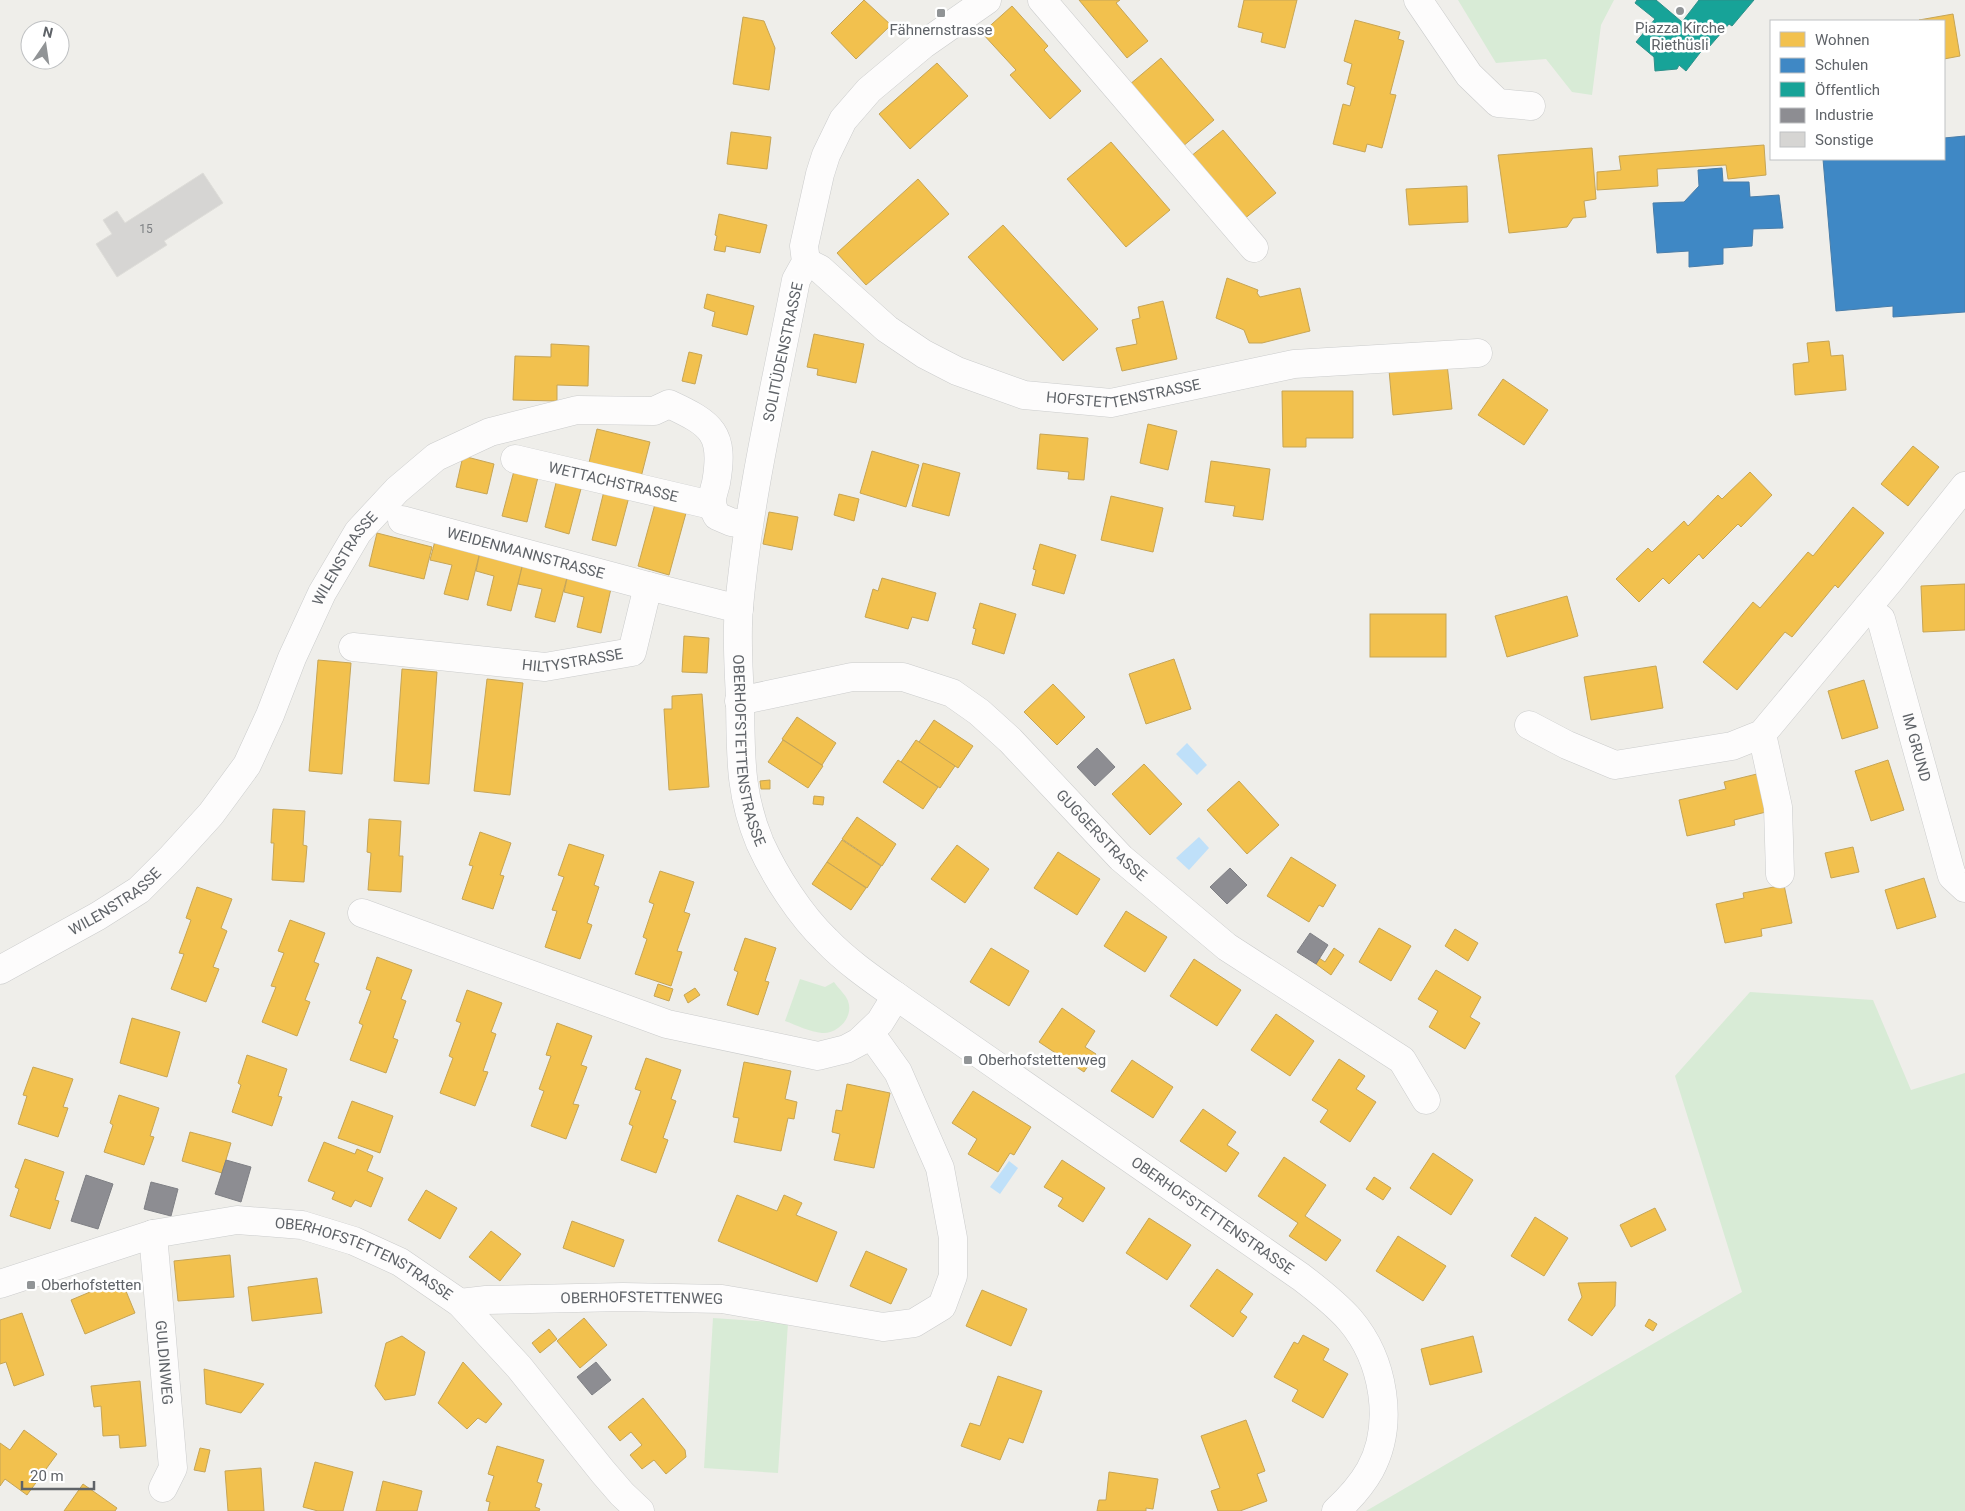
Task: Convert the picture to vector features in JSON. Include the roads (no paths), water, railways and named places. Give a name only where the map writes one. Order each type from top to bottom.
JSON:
[{"type":"street","name":"SOLITÜDENSTRASSE","points":[[763,450],[796,280],[806,262],[804,246],[820,174],[830,146],[844,120],[869,90],[924,44],[987,0]]},
{"type":"street","points":[[1042,0],[1254,248]]},
{"type":"street","points":[[1418,0],[1469,75],[1498,103],[1531,106]]},
{"type":"street","name":"HOFSTETTENSTRASSE","points":[[806,262],[820,269],[887,329],[924,354],[957,371],[1024,395],[1111,403],[1294,364],[1478,353]]},
{"type":"street","name":"WILENSTRASSE","points":[[0,970],[98,916],[139,890],[211,814],[247,765],[270,715],[292,658],[322,593],[358,532],[397,490],[436,458],[490,432],[568,412],[577,410],[654,411],[669,404],[706,424],[716,441],[720,454],[711,505]]},
{"type":"street","name":"OBERHOFSTETTENSTRASSE","points":[[763,450],[748,525],[739,609],[740,760],[743,790],[752,821],[772,867],[809,921],[826,941],[852,963],[896,996],[1301,1277],[1318,1290],[1350,1321],[1368,1350],[1376,1369],[1382,1390],[1384,1411],[1378,1451],[1370,1470],[1360,1487],[1336,1511]]},
{"type":"street","name":"WETTACHSTRASSE","points":[[515,459],[711,505]]},
{"type":"street","points":[[1529,725],[1567,745],[1615,766],[1732,746],[1762,734],[1965,486]]},
{"type":"street","points":[[711,505],[716,516],[730,522],[748,525]]},
{"type":"street","name":"WEIDENMANNSTRASSE","points":[[402,520],[648,586]]},
{"type":"street","points":[[648,586],[739,609]]},
{"type":"street","name":"HILTYSTRASSE","points":[[352,647],[545,667],[632,652],[648,586]]},
{"type":"street","name":"IM GRUND","points":[[1867,608],[1881,618],[1952,876],[1965,888]]},
{"type":"street","name":"GUGGERSTRASSE","points":[[740,701],[852,677],[903,678],[952,693],[979,712],[1010,740],[1121,858],[1226,946],[1402,1060],[1426,1100]]},
{"type":"street","points":[[1762,734],[1778,807],[1780,874]]},
{"type":"street","points":[[362,913],[667,1024],[818,1056],[846,1049],[859,1042],[870,1033],[896,996]]},
{"type":"street","name":"OBERHOFSTETTENWEG","points":[[460,1303],[486,1300],[623,1296],[722,1299],[883,1327],[914,1324],[942,1306],[953,1276],[953,1238],[940,1168],[898,1072],[870,1033]]},
{"type":"street","name":"OBERHOFSTETTENSTRASSE","points":[[0,1284],[153,1234],[238,1220],[302,1225],[354,1240],[400,1262],[460,1303],[519,1367],[603,1472],[640,1511]]},
{"type":"street","name":"GULDINWEG","points":[[153,1234],[172,1468],[163,1488]]},
{"type":"water","points":[[1187,743],[1207,765],[1197,775],[1176,754]]},
{"type":"water","points":[[1199,837],[1209,848],[1189,870],[1176,858]]},
{"type":"water","points":[[1009,1161],[1018,1168],[1000,1194],[990,1187]]},
{"type":"place","name":"Piazza Kirche Riethüsli","points":[[1680,11]]},
{"type":"place","name":"Fähnernstrasse","points":[[941,13]]},
{"type":"place","name":"Oberhofstettenweg","points":[[968,1060]]},
{"type":"place","name":"Oberhofstetten","points":[[31,1285]]}]
